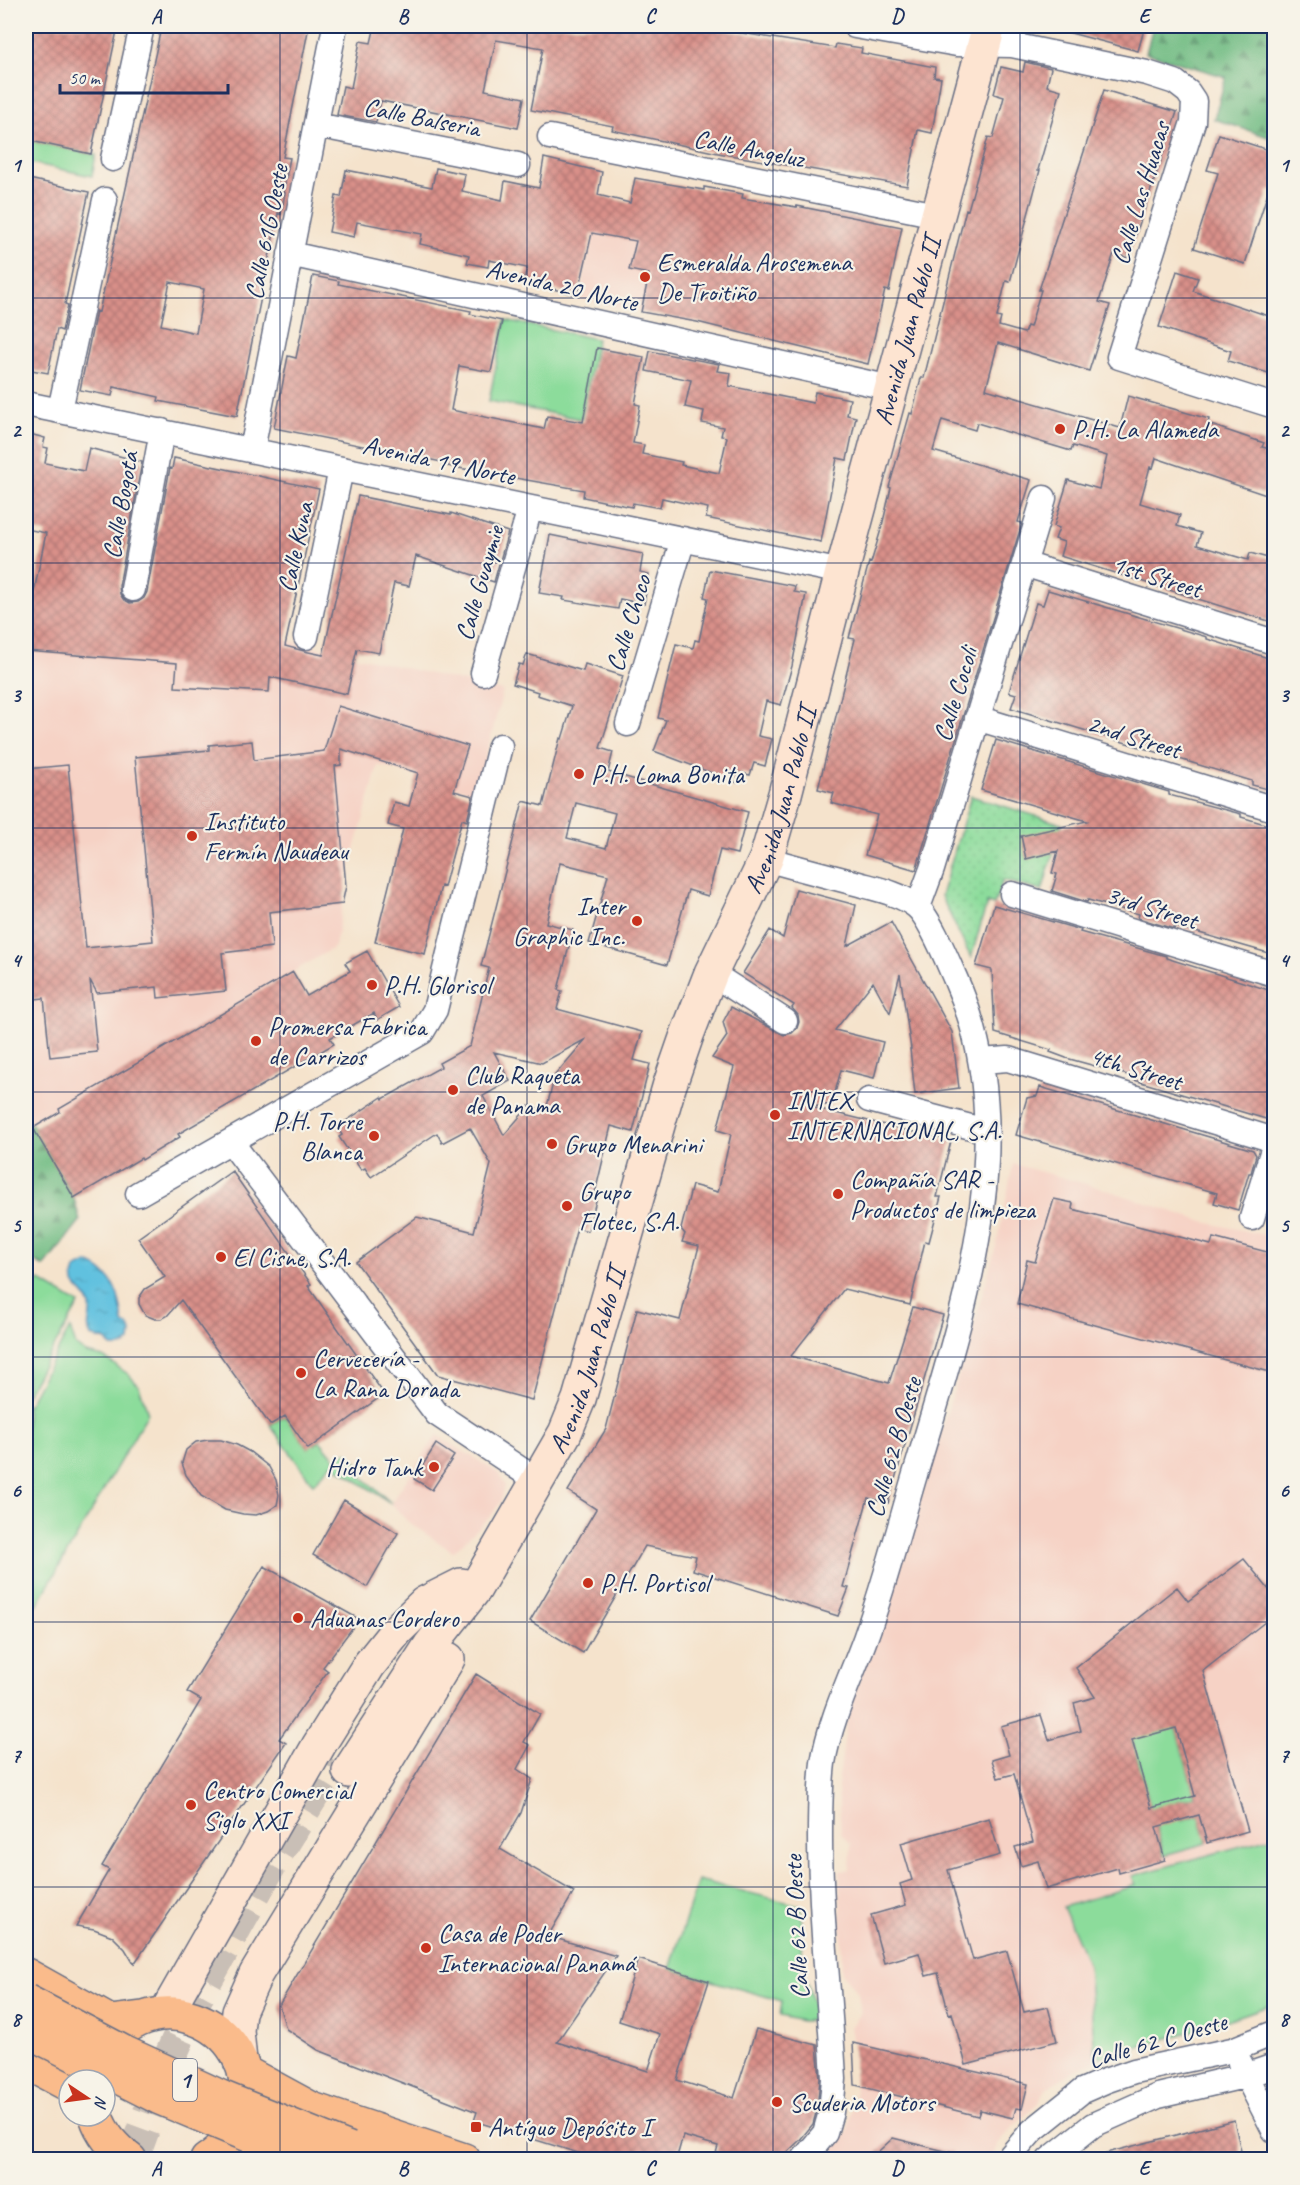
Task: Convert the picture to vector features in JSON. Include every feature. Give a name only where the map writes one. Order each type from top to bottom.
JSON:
[{"type":"main road","name":"Avenida Juan Pablo II","points":[[341,1766],[430,1646],[468,1587],[501,1546],[565,1433],[579,1399],[669,1087],[687,1035],[711,973],[766,859],[987,35]]},
{"type":"main road","points":[[96,2068],[102,2052],[119,2032],[154,2016],[369,1665],[397,1630],[425,1603],[468,1587]]},
{"type":"main road","points":[[216,2158],[233,2135],[241,2120],[245,2104],[246,2088],[237,2031],[239,2012],[256,1974],[452,1651],[468,1587]]},
{"type":"main road","points":[[26,1975],[110,2022],[154,2016],[190,2017],[211,2026],[228,2042],[242,2067],[312,2109],[342,2144],[464,2160]]},
{"type":"main road","points":[[26,1982],[33,2004],[30,2021],[26,2026]]},
{"type":"main road","name":"1","points":[[26,2001],[143,2061],[223,2097],[379,2160]]},
{"type":"main road","name":"1","points":[[26,2030],[160,2098],[308,2160]]},
{"type":"main road","points":[[26,2062],[57,2079]]},
{"type":"main road","points":[[100,2128],[118,2155]]},
{"type":"street","points":[[113,159],[142,26]]},
{"type":"street","name":"Calle 61G Oeste","points":[[252,450],[335,26]]},
{"type":"street","points":[[855,26],[957,44],[987,35]]},
{"type":"street","name":"Calle Las Huacas","points":[[987,35],[1012,45],[1147,73],[1175,82],[1188,92],[1194,101],[1193,122],[1119,357],[1275,406]]},
{"type":"street","name":"Calle Balseria","points":[[315,125],[518,165]]},
{"type":"street","name":"Calle Angeluz","points":[[550,137],[937,215]]},
{"type":"street","points":[[60,410],[105,200]]},
{"type":"street","name":"Avenida 20 Norte","points":[[290,254],[891,388]]},
{"type":"street","name":"Avenida 19 Norte","points":[[26,404],[842,572]]},
{"type":"street","name":"Calle Bogotá","points":[[133,589],[162,431]]},
{"type":"street","name":"Calle Kuna","points":[[306,638],[341,468]]},
{"type":"street","name":"Calle Cocoli","points":[[918,907],[932,869],[1044,498]]},
{"type":"street","name":"Calle Guaymie","points":[[483,674],[530,508]]},
{"type":"street","name":"Calle Choco","points":[[628,724],[683,539]]},
{"type":"street","name":"1st Street","points":[[1024,564],[1275,642]]},
{"type":"street","name":"2nd Street","points":[[977,718],[1275,809]]},
{"type":"street","points":[[138,1194],[422,1032],[435,1010],[500,746]]},
{"type":"street","points":[[766,859],[888,892],[918,907]]},
{"type":"street","name":"3rd Street","points":[[1012,894],[1275,974]]},
{"type":"street","name":"Calle 62 B Oeste","points":[[803,2160],[825,2133],[831,2112],[834,2079],[820,1872],[820,1812],[824,1762],[842,1695],[865,1638],[940,1392],[973,1270],[986,1167],[987,1110],[981,1060],[965,1001],[938,941],[918,907]]},
{"type":"street","points":[[711,973],[785,1021]]},
{"type":"street","name":"4th Street","points":[[981,1060],[1008,1059],[1275,1140]]},
{"type":"street","points":[[869,1100],[986,1131]]},
{"type":"street","points":[[231,1142],[437,1414],[538,1480]]},
{"type":"street","points":[[1252,1218],[1275,1146]]},
{"type":"street","name":"Calle 62 C Oeste","points":[[1007,2160],[1032,2131],[1082,2091],[1105,2080],[1134,2071],[1233,2050],[1275,2033]]},
{"type":"street","points":[[1233,2050],[1275,2130]]},
{"type":"street","name":"Calle 62 C Oeste","points":[[1048,2160],[1093,2125],[1158,2096],[1248,2075],[1275,2066]]},
{"type":"shaded area","name":"Esmeralda Arosemena De Troitiño","points":[[594,231],[711,255],[696,323],[579,299]]},
{"type":"shaded area","name":"Instituto Fermín Naudeau","points":[[26,593],[282,639],[503,691],[476,793],[378,765],[347,879],[335,947],[59,1109],[26,1126]]},
{"type":"shaded area","points":[[1013,1164],[1101,1188],[1204,1222],[1274,1237],[1274,2004],[1102,2058],[1067,2075],[1046,2089],[1038,2104],[1004,2135],[990,2159],[823,2160],[847,2133],[855,2099],[853,2043],[850,2027],[861,2013],[858,1993],[842,1973],[840,1871],[850,1870],[851,1844],[841,1833],[838,1786],[848,1711],[919,1504],[973,1328],[999,1235]]},
{"type":"shaded area","points":[[437,1435],[500,1474],[505,1486],[501,1501],[491,1516],[453,1552],[407,1521],[391,1503]]},
{"type":"green space","points":[[1153,26],[1274,26],[1274,139],[1214,119],[1226,77],[1146,53]]},
{"type":"green space","points":[[26,140],[96,155],[92,176],[26,162]]},
{"type":"green space","points":[[505,320],[597,339],[581,419],[489,401]]},
{"type":"green space","points":[[971,796],[1062,824],[1042,891],[1003,880],[994,905],[987,903],[971,958],[941,896]]},
{"type":"green space","points":[[32,1124],[74,1198],[80,1221],[44,1267],[26,1257],[26,1126]]},
{"type":"green space","points":[[39,1280],[79,1304],[26,1395],[26,1303]]},
{"type":"green space","points":[[70,1328],[76,1346],[86,1353],[103,1357],[128,1374],[139,1386],[148,1413],[37,1605],[26,1599],[26,1404],[28,1405]]},
{"type":"green space","points":[[285,1416],[308,1448],[320,1441],[336,1460],[346,1452],[365,1470],[361,1476],[391,1503],[332,1464],[313,1484],[270,1425]]},
{"type":"green space","points":[[1119,1694],[1176,1728],[1195,1796],[1177,1801],[1182,1820],[1199,1815],[1207,1843],[1164,1855]]},
{"type":"green space","points":[[1274,1837],[1274,2004],[1102,2058],[1095,2054],[1088,1965],[1063,1907],[1136,1885],[1132,1876]]},
{"type":"green space","points":[[698,1880],[802,1906],[801,1965],[819,2020],[802,2021],[780,2016],[782,2001],[670,1969]]},
{"type":"water","points":[[87,1263],[104,1273],[114,1287],[123,1324],[128,1325],[131,1332],[130,1341],[124,1346],[111,1347],[106,1340],[91,1336],[89,1332],[89,1303],[74,1281],[75,1269]]},
{"type":"building","points":[[26,26],[118,26],[91,154],[26,140]]},
{"type":"building","points":[[186,26],[309,26],[283,157],[290,158],[283,193],[285,193],[281,214],[278,213],[237,416],[158,401],[159,397],[114,387],[112,396],[80,390],[161,28],[184,33]],"holes":[[[170,282],[204,289],[196,333],[161,325]]]},
{"type":"building","points":[[375,26],[698,26],[835,48],[836,44],[862,48],[861,53],[935,67],[934,77],[941,78],[932,133],[918,130],[907,186],[718,153],[612,130],[613,126],[531,110],[543,48],[496,40],[485,90],[524,98],[518,128],[381,101],[376,122],[337,115],[343,86],[351,88],[360,41],[371,43]]},
{"type":"building","points":[[1064,26],[1145,26],[1138,51],[1063,31]]},
{"type":"building","points":[[1025,62],[1051,68],[1047,86],[1061,90],[1010,282],[1006,281],[997,317],[1001,318],[999,326],[1024,333],[1027,326],[1030,327],[1041,290],[1039,290],[1104,90],[1177,112],[1128,258],[1114,253],[1099,302],[1110,305],[1089,371],[998,343],[986,389],[1120,428],[1128,396],[1209,419],[1208,424],[1264,443],[1262,447],[1275,450],[1275,498],[1156,458],[1153,468],[1150,467],[1140,503],[1180,515],[1177,526],[1201,533],[1197,545],[1248,560],[1250,553],[1275,560],[1275,623],[1060,556],[1064,542],[1055,539],[1059,528],[1054,526],[1068,480],[1099,489],[1107,456],[1073,446],[1071,451],[977,423],[975,430],[942,420],[933,451],[1031,480],[1018,522],[1022,523],[916,870],[865,855],[877,815],[831,803],[834,793],[818,789],[855,639],[849,638],[869,562],[871,563],[882,526],[891,488],[889,487],[921,378],[924,378],[966,209],[968,210],[988,137],[993,138],[1004,97],[994,94],[1001,67],[1023,72]]},
{"type":"building","points":[[1219,134],[1275,152],[1275,191],[1269,189],[1245,264],[1194,248],[1218,173],[1207,170]]},
{"type":"building","points":[[544,158],[602,172],[598,195],[630,203],[635,178],[743,194],[742,198],[797,206],[902,227],[889,291],[885,290],[868,364],[697,322],[641,312],[649,274],[629,270],[636,241],[592,233],[578,295],[523,282],[527,268],[489,260],[488,267],[467,263],[469,255],[420,244],[422,234],[357,222],[354,237],[329,232],[336,196],[341,197],[346,170],[432,187],[436,168],[465,174],[462,191],[502,200],[505,181],[539,188]]},
{"type":"building","points":[[29,179],[89,192],[65,304],[68,305],[62,331],[57,329],[48,373],[26,369],[26,195]]},
{"type":"building","points":[[1177,271],[1198,278],[1193,291],[1275,318],[1275,375],[1228,361],[1231,351],[1159,327]]},
{"type":"building","points":[[313,276],[339,281],[338,284],[471,311],[470,314],[502,321],[491,372],[459,366],[451,410],[544,429],[547,416],[583,422],[597,348],[644,357],[635,404],[640,405],[633,443],[644,445],[642,454],[682,462],[681,465],[719,473],[727,437],[721,436],[723,427],[702,423],[704,411],[685,407],[691,380],[646,371],[650,351],[719,364],[717,371],[731,373],[729,386],[813,403],[815,392],[850,399],[847,415],[856,417],[847,460],[837,458],[821,542],[706,518],[708,508],[662,498],[660,508],[633,503],[632,507],[583,497],[584,490],[442,465],[442,462],[274,428],[288,356],[296,358]]},
{"type":"building","points":[[26,433],[45,438],[43,447],[48,448],[45,463],[84,471],[89,448],[142,462],[119,586],[123,599],[130,603],[138,602],[147,592],[170,468],[172,469],[174,458],[319,489],[285,646],[323,655],[358,496],[451,515],[451,513],[508,532],[494,582],[416,556],[409,586],[394,583],[379,653],[357,649],[347,694],[270,677],[269,692],[175,687],[177,663],[26,651],[26,610],[30,611],[46,533],[26,529]]},
{"type":"building","points":[[550,535],[643,554],[640,572],[649,574],[644,604],[620,599],[618,609],[563,600],[564,597],[539,593]]},
{"type":"building","points":[[710,570],[795,586],[794,592],[806,594],[792,666],[781,705],[766,701],[758,736],[772,739],[765,766],[754,763],[750,775],[741,773],[738,783],[654,751],[666,720],[658,718],[676,644],[693,648],[695,640],[699,641],[708,598],[704,597]]},
{"type":"building","points":[[1048,590],[1207,637],[1207,639],[1275,660],[1275,791],[1252,785],[1252,781],[1011,708],[1016,694],[1009,692],[1036,603],[1043,605]]},
{"type":"building","points":[[527,654],[583,671],[585,664],[623,676],[600,748],[613,752],[608,772],[748,812],[737,854],[720,850],[708,896],[688,890],[667,965],[589,943],[608,875],[560,863],[546,923],[573,930],[558,990],[562,991],[557,1009],[642,1032],[634,1060],[650,1064],[633,1132],[611,1126],[588,1231],[577,1228],[532,1400],[438,1375],[356,1262],[417,1217],[474,1232],[491,1164],[470,1128],[442,1143],[437,1133],[371,1177],[365,1168],[361,1170],[339,1137],[342,1135],[337,1127],[382,1097],[383,1099],[441,1067],[439,1063],[470,1046],[489,968],[481,966],[523,801],[543,806],[560,738],[562,739],[572,706],[537,695],[538,692],[513,684],[519,664],[523,665]],"holes":[[[576,803],[615,813],[606,848],[567,838]],[[586,1039],[555,1075],[546,1110],[529,1106],[504,1135],[483,1096],[510,1081],[494,1052],[542,1063]]]},
{"type":"building","points":[[338,706],[468,746],[454,791],[473,796],[467,821],[462,819],[444,887],[441,886],[425,954],[375,942],[403,829],[388,825],[394,802],[409,806],[418,773],[341,749],[341,765],[335,766],[346,886],[342,904],[269,912],[272,947],[222,953],[226,991],[158,998],[157,987],[97,993],[90,980],[97,1052],[50,1057],[44,998],[26,1000],[26,769],[68,765],[86,948],[153,941],[135,757],[209,750],[209,745],[252,741],[254,760],[324,751]]},
{"type":"building","points":[[996,740],[1169,792],[1169,795],[1241,814],[1241,817],[1275,827],[1275,955],[1175,926],[1174,929],[1138,918],[1139,914],[1052,891],[1057,874],[1052,873],[1058,851],[1026,859],[1021,836],[1087,821],[981,790]]},
{"type":"building","points":[[796,889],[856,905],[847,946],[891,922],[952,1032],[959,1088],[915,1094],[900,974],[890,1013],[873,982],[835,1030],[883,1042],[874,1078],[841,1070],[832,1104],[811,1107],[951,1141],[937,1197],[941,1197],[929,1242],[925,1241],[910,1305],[844,1289],[791,1356],[889,1383],[913,1307],[943,1315],[888,1503],[868,1498],[843,1587],[849,1588],[838,1616],[693,1570],[696,1556],[645,1546],[583,1653],[530,1621],[596,1509],[568,1491],[606,1429],[637,1309],[680,1320],[699,1246],[682,1242],[685,1234],[681,1229],[692,1185],[718,1192],[731,1134],[717,1130],[734,1067],[712,1058],[727,1036],[723,1022],[731,1007],[784,1035],[792,1033],[797,1028],[799,1022],[798,1015],[792,1008],[794,1005],[743,973],[770,930],[783,938]]},
{"type":"building","points":[[994,905],[1166,956],[1166,958],[1275,992],[1275,1092],[1266,1119],[1134,1080],[1135,1077],[1066,1058],[1050,1052],[1051,1050],[995,1033],[992,970],[976,966]]},
{"type":"building","points":[[367,951],[399,1007],[377,1020],[374,1013],[330,1038],[334,1044],[178,1134],[180,1137],[74,1198],[33,1128],[60,1112],[59,1109],[293,972],[307,996],[350,971],[345,963]]},
{"type":"building","points":[[1040,1087],[1253,1150],[1256,1155],[1238,1210],[1214,1203],[1217,1193],[1016,1135],[1027,1098],[1037,1096]]},
{"type":"building","points":[[232,1171],[311,1284],[308,1286],[384,1394],[308,1449],[285,1416],[270,1425],[181,1300],[167,1316],[161,1319],[145,1315],[139,1304],[139,1298],[145,1289],[165,1277],[138,1238]]},
{"type":"building","points":[[1054,1199],[1073,1203],[1072,1209],[1211,1245],[1213,1238],[1275,1254],[1275,1355],[1270,1372],[1017,1304],[1027,1260],[1035,1262]]},
{"type":"building","points":[[221,1440],[237,1445],[269,1467],[276,1480],[279,1495],[277,1505],[256,1515],[243,1514],[225,1510],[201,1496],[186,1475],[182,1463],[186,1450],[196,1442]]},
{"type":"building","name":"Hidro Tank","points":[[436,1444],[454,1456],[432,1490],[414,1479]]},
{"type":"building","points":[[344,1500],[398,1533],[367,1587],[313,1555]]},
{"type":"building","points":[[1244,1559],[1275,1597],[1275,1614],[1203,1671],[1248,1831],[1207,1843],[1199,1815],[1156,1827],[1165,1860],[1119,1873],[1118,1868],[1046,1889],[1038,1861],[1021,1866],[1015,1847],[1033,1842],[1014,1774],[998,1778],[992,1760],[1009,1755],[1001,1726],[1041,1715],[1049,1740],[1081,1731],[1074,1703],[1095,1697],[1076,1668],[1177,1587],[1188,1601]],"holes":[[[1176,1728],[1195,1796],[1151,1808],[1132,1740]]]},
{"type":"building","name":"Centro Comercial Siglo XXI","points":[[264,1566],[359,1619],[323,1667],[328,1671],[279,1739],[286,1743],[134,1964],[125,1949],[112,1936],[94,1929],[76,1926],[109,1870],[102,1866],[201,1700],[187,1692]]},
{"type":"building","points":[[476,1674],[540,1714],[524,1742],[530,1745],[517,1769],[532,1779],[521,1813],[500,1849],[574,1892],[548,1936],[616,1956],[557,2042],[648,2071],[660,2034],[619,2021],[638,1959],[709,1981],[677,2080],[734,2098],[756,2029],[817,2045],[820,2079],[813,2124],[779,2160],[714,2160],[718,2146],[683,2136],[676,2160],[601,2160],[474,2121],[477,2112],[318,2050],[286,2029],[279,2005]]},
{"type":"building","points":[[989,1818],[1000,1855],[948,1870],[973,1960],[1007,1951],[1024,2012],[1048,2007],[1057,2041],[966,2065],[938,1973],[926,1976],[919,1953],[884,1963],[871,1915],[906,1905],[900,1884],[912,1880],[901,1843]]},
{"type":"building","points":[[853,2043],[1028,2084],[1022,2109],[1016,2108],[1013,2118],[980,2110],[978,2116],[855,2085]]},
{"type":"building","points":[[1234,2120],[1243,2160],[1106,2160],[1106,2153]]},
{"type":"building","points":[[893,2138],[953,2153],[952,2160],[869,2160]]},
{"type":"tunnel","points":[[132,2160],[170,2057],[194,2002],[273,1860],[334,1761]]},
{"type":"place","name":"Esmeralda Arosemena De Troitiño","points":[[645,277]]},
{"type":"place","name":"P.H. La Alameda","points":[[1060,429]]},
{"type":"place","name":"P.H. Loma Bonita","points":[[579,774]]},
{"type":"place","name":"Instituto Fermín Naudeau","points":[[192,836]]},
{"type":"place","name":"Inter Graphic Inc.","points":[[637,921]]},
{"type":"place","name":"P.H. Glorisol","points":[[372,985]]},
{"type":"place","name":"Promersa Fabrica de Carrizos","points":[[256,1041]]},
{"type":"place","name":"Club Raqueta de Panama","points":[[453,1090]]},
{"type":"place","name":"INTEX INTERNACIONAL, S.A.","points":[[775,1115]]},
{"type":"place","name":"P.H. Torre Blanca","points":[[374,1136]]},
{"type":"place","name":"Grupo Menarini","points":[[552,1144]]},
{"type":"place","name":"Compañía SAR - Productos de limpieza","points":[[838,1194]]},
{"type":"place","name":"Grupo Flotec, S.A.","points":[[567,1206]]},
{"type":"place","name":"El Cisne, S.A.","points":[[221,1257]]},
{"type":"place","name":"Cervecería - La Rana Dorada","points":[[301,1373]]},
{"type":"place","name":"Hidro Tank","points":[[434,1467]]},
{"type":"place","name":"P.H. Portisol","points":[[588,1583]]},
{"type":"place","name":"Aduanas Cordero","points":[[298,1618]]},
{"type":"place","name":"Centro Comercial Siglo XXI","points":[[191,1805]]},
{"type":"place","name":"Casa de Poder Internacional Panamá","points":[[426,1948]]},
{"type":"place","name":"Scuderia Motors","points":[[777,2102]]},
{"type":"place","name":"Antíguo Depósito I","points":[[476,2127]]}]
